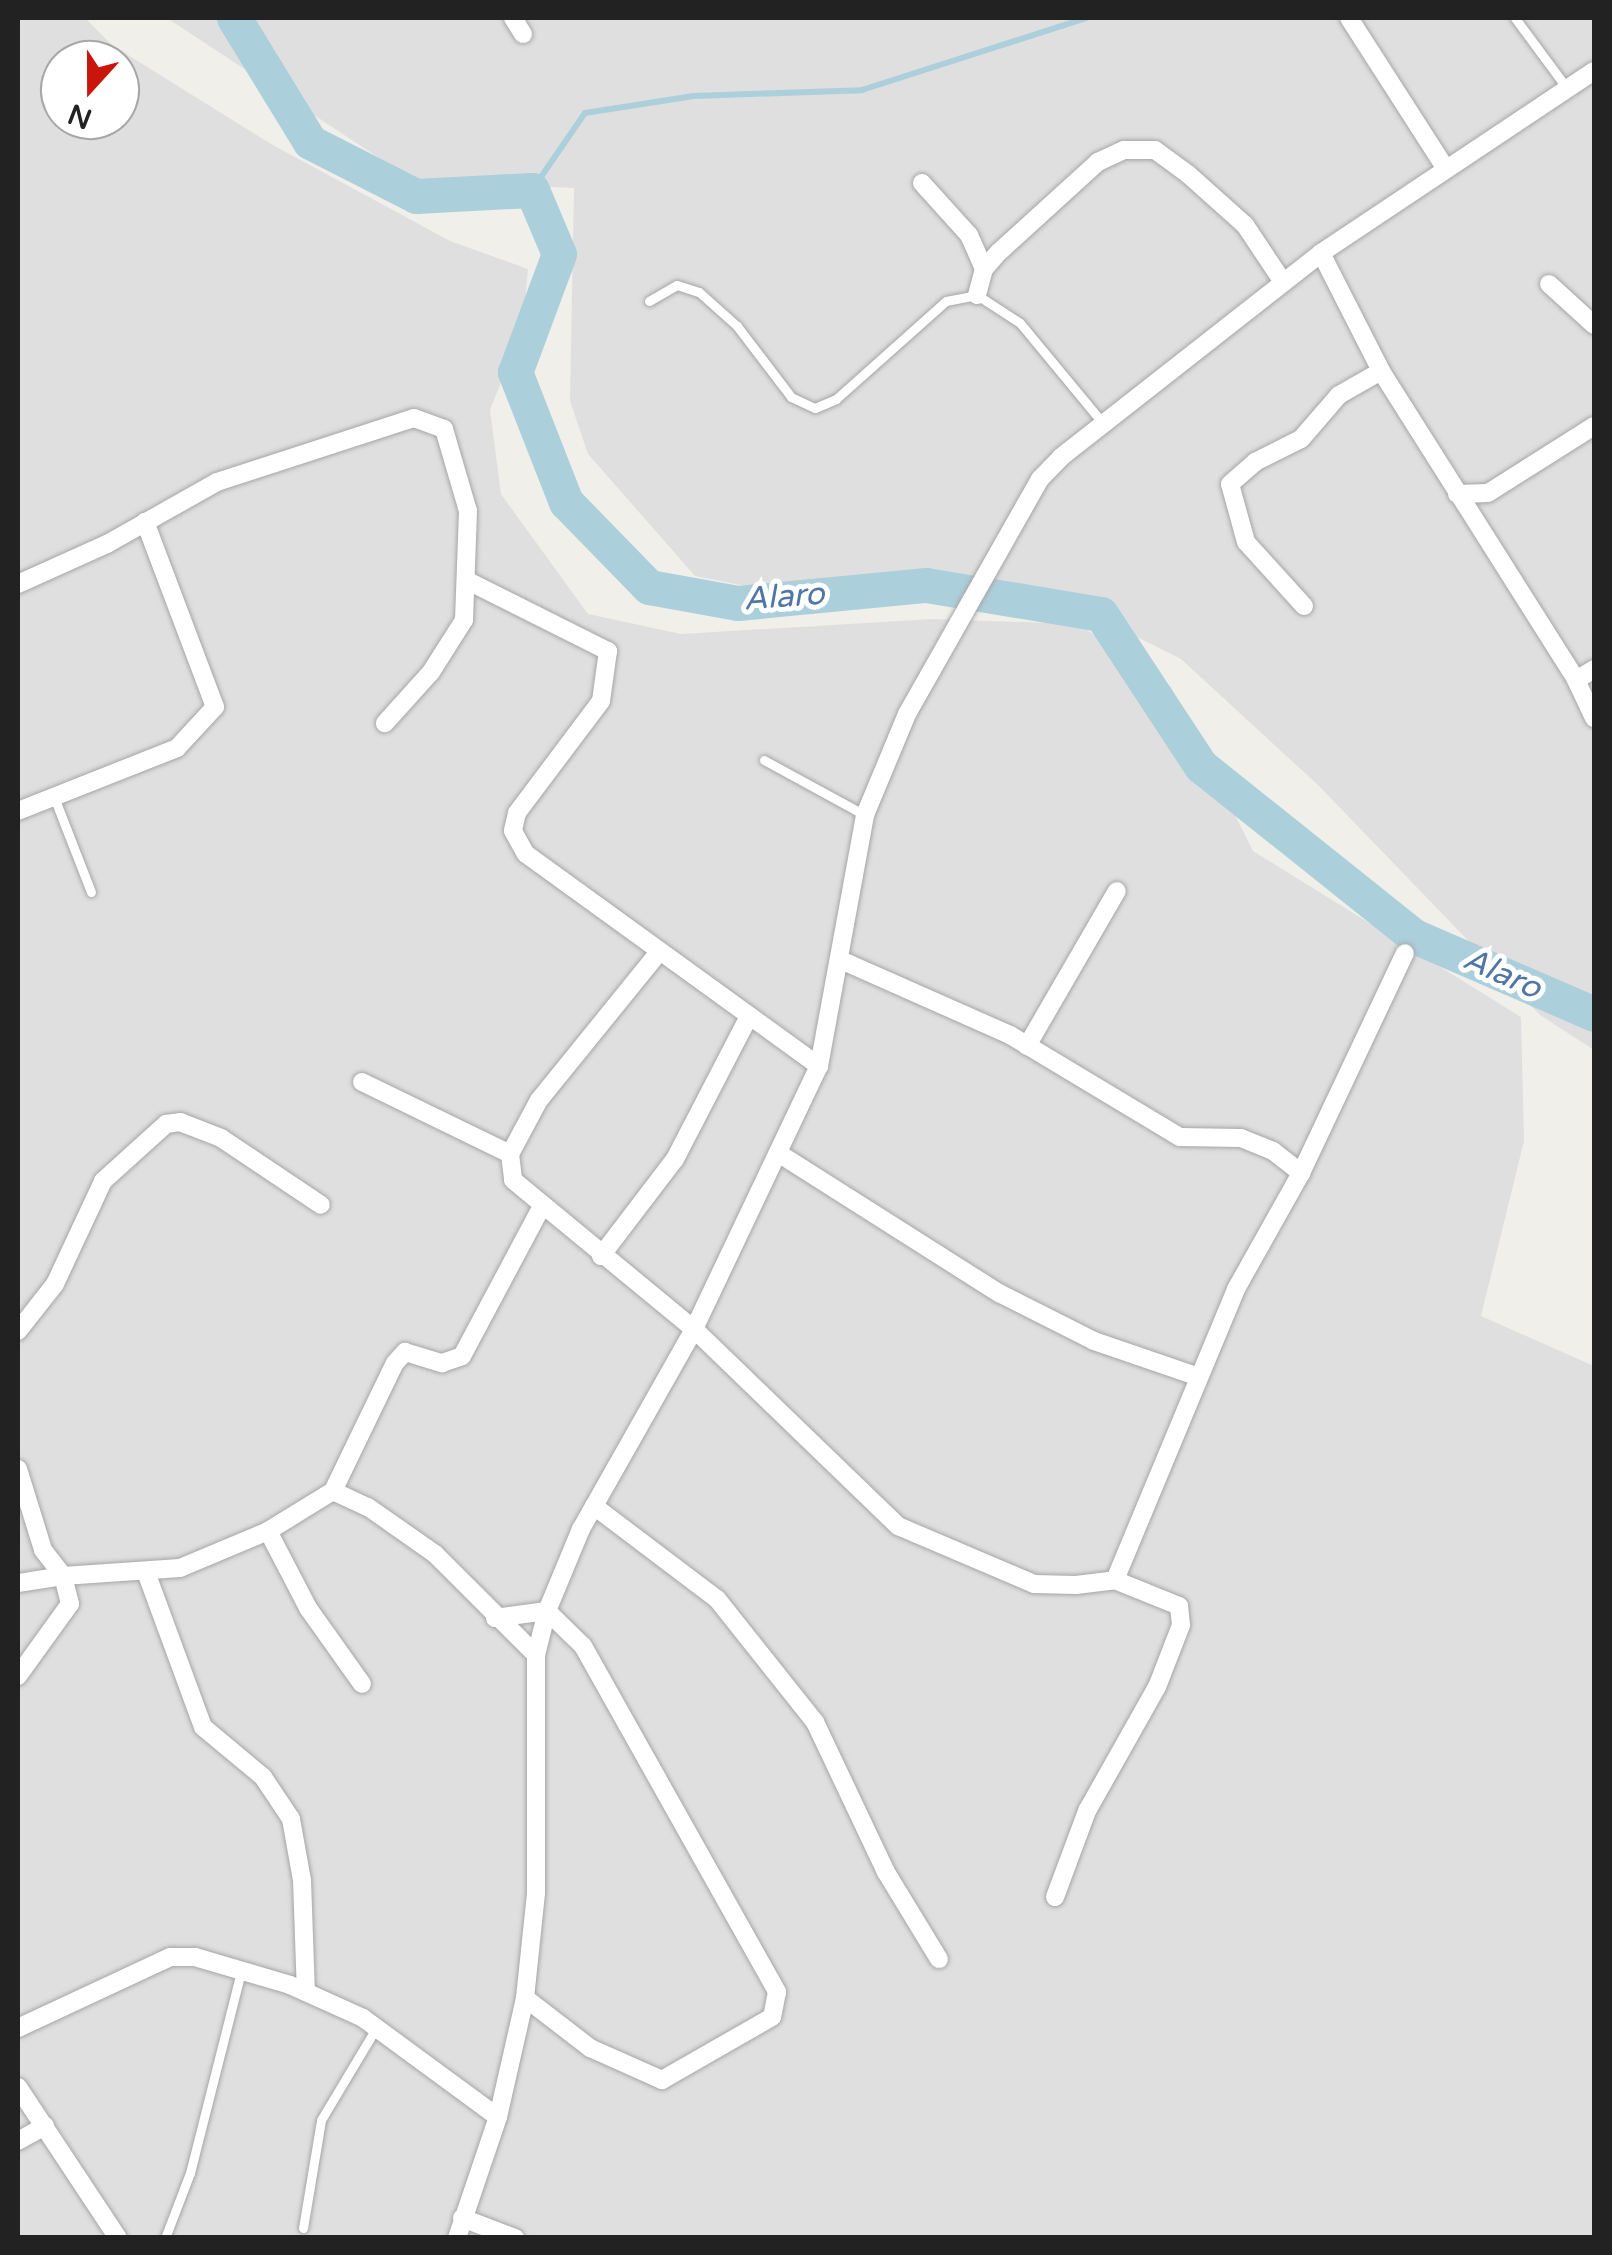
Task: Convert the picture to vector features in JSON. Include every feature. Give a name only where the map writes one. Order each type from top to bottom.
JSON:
[{"type":"street","points":[[513,18],[523,34]]},
{"type":"street","points":[[1349,18],[1446,169]]},
{"type":"street","points":[[457,2238],[498,2116],[525,1998],[536,1893],[536,1655],[548,1610],[594,1506],[694,1330],[819,1066],[843,961],[864,815],[907,714],[985,570],[1040,479],[1101,421],[1321,253],[1594,71]]},
{"type":"street","points":[[977,294],[984,269],[1098,162],[1124,150],[1155,150],[1245,224],[1283,282]]},
{"type":"street","points":[[922,184],[969,235],[984,269]]},
{"type":"street","points":[[1321,253],[1381,371],[1576,680],[1594,718]]},
{"type":"street","points":[[1549,284],[1594,325]]},
{"type":"street","points":[[1304,606],[1246,542],[1230,484],[1255,462],[1300,439],[1338,395],[1381,371]]},
{"type":"street","points":[[18,584],[217,482],[414,418],[444,429],[468,511],[464,620],[432,672],[385,723]]},
{"type":"street","points":[[1457,494],[1488,492],[1594,426]]},
{"type":"street","points":[[18,810],[178,748],[215,707],[145,522]]},
{"type":"street","points":[[466,580],[608,651],[601,701],[517,813],[514,831],[526,854],[819,1066]]},
{"type":"street","points":[[1576,680],[1594,669]]},
{"type":"street","points":[[1028,1046],[1116,892]]},
{"type":"street","points":[[659,952],[540,1100],[510,1154],[513,1180],[540,1208],[694,1330],[898,1526],[1034,1584],[1115,1580],[1179,1606],[1181,1625],[1156,1687],[1087,1811],[1055,1898]]},
{"type":"street","points":[[1115,1580],[1236,1289],[1301,1173],[1405,953]]},
{"type":"street","points":[[843,961],[1028,1046],[1180,1137],[1241,1138],[1273,1150],[1301,1173]]},
{"type":"street","points":[[601,1256],[675,1159],[748,1016]]},
{"type":"street","points":[[362,1082],[510,1154]]},
{"type":"street","points":[[18,1331],[55,1284],[103,1181],[166,1124],[180,1122],[221,1138],[321,1205]]},
{"type":"street","points":[[778,1152],[1000,1293],[1094,1340],[1199,1377]]},
{"type":"street","points":[[18,1583],[180,1568],[268,1530],[333,1491],[396,1363],[405,1352],[442,1364],[462,1356],[540,1208]]},
{"type":"street","points":[[18,1469],[43,1550],[63,1576],[70,1604],[18,1676]]},
{"type":"street","points":[[333,1491],[368,1506],[434,1554],[494,1618],[536,1655]]},
{"type":"street","points":[[594,1506],[718,1600],[815,1722],[886,1872],[939,1958]]},
{"type":"street","points":[[268,1530],[308,1608],[362,1684]]},
{"type":"street","points":[[146,1572],[203,1727],[263,1777],[292,1819],[302,1880],[306,1992]]},
{"type":"street","points":[[494,1618],[548,1610]]},
{"type":"street","points":[[525,1998],[590,2048],[662,2080],[772,2016],[777,1992],[634,1744],[602,1671],[548,1610]]},
{"type":"street","points":[[18,2028],[170,1957],[241,1972],[306,1992],[376,2028],[498,2116]]},
{"type":"street","points":[[18,2087],[118,2238]]},
{"type":"street","points":[[18,2141],[45,2126]]},
{"type":"street","points":[[462,2218],[515,2238]]},
{"type":"lane","points":[[1516,18],[1566,87]]},
{"type":"lane","points":[[649,301],[676,286],[699,292],[737,326],[791,397],[815,408],[836,399],[946,302],[977,294],[1020,322],[1101,421]]},
{"type":"lane","points":[[764,760],[864,815]]},
{"type":"lane","points":[[53,796],[91,892]]},
{"type":"lane","points":[[165,2238],[190,2173],[241,1972]]},
{"type":"lane","points":[[303,2228],[321,2120],[376,2028]]},
{"type":"shaded area","points":[[18,18],[85,18],[107,40],[40,40],[40,140],[140,140],[140,62],[271,144],[450,241],[528,269],[523,326],[490,410],[501,494],[588,614],[681,634],[933,619],[1078,624],[1171,687],[1253,851],[1521,1017],[1524,1141],[1481,1316],[1594,1366],[1594,2237],[18,2237]]},
{"type":"shaded area","points":[[167,18],[1594,18],[1594,1050],[1540,1015],[1319,786],[1181,659],[1037,587],[832,603],[695,576],[588,454],[570,401],[574,188],[414,181]]},
{"type":"waterway","name":"Alaro","points":[[234,18],[310,142],[416,196],[532,190],[559,254],[515,372],[566,502],[649,587],[738,603],[926,585],[1101,614],[1201,766],[1414,936],[1594,1014]]},
{"type":"waterway","points":[[532,190],[585,113],[694,96],[862,90],[1086,18]]}]
